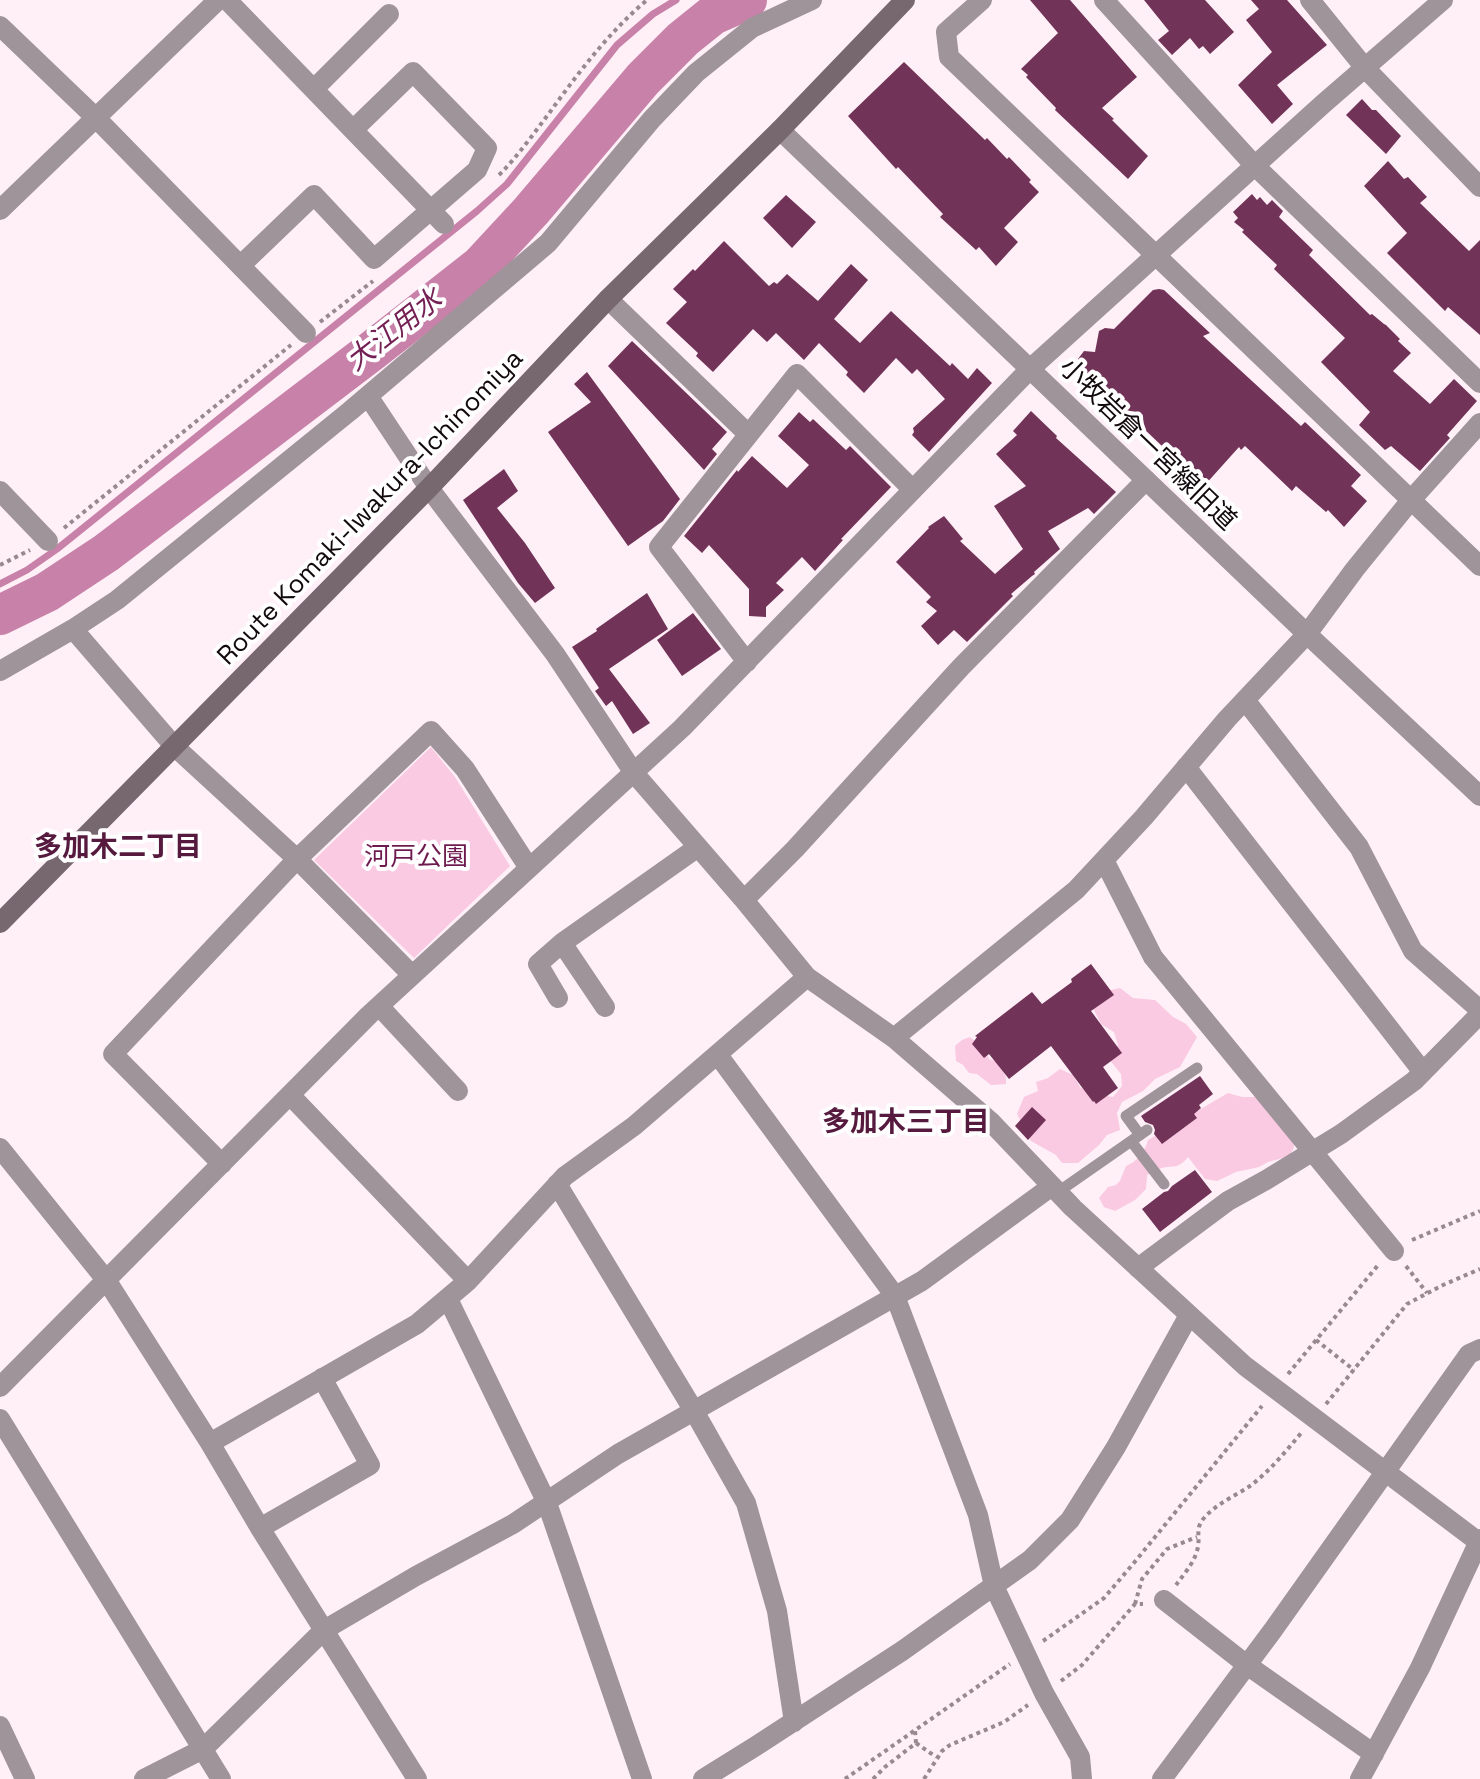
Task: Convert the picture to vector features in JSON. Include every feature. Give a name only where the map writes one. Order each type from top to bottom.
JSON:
[{"type":"main road","name":"Route Komaki-Iwakura-Ichinomiya","points":[[0,923],[429,488],[608,299],[780,130],[905,0]]},
{"type":"street","points":[[0,210],[218,0]]},
{"type":"street","points":[[227,0],[438,218]]},
{"type":"street","points":[[0,671],[117,600],[368,396],[548,243],[652,119],[696,73],[752,28],[812,0]]},
{"type":"street","points":[[982,0],[946,32],[949,57],[1480,566]]},
{"type":"street","points":[[1104,0],[1255,166],[1480,383]]},
{"type":"street","points":[[0,1387],[379,1006],[682,728],[1030,369],[1443,0]]},
{"type":"street","points":[[1318,3],[1365,68],[1480,187]]},
{"type":"street","points":[[314,89],[389,14]]},
{"type":"street","points":[[2,32],[96,118],[306,333]]},
{"type":"street","points":[[241,265],[314,195],[374,259],[438,218],[477,170],[487,148],[413,72],[353,130]]},
{"type":"street","name":"小牧岩倉一宮線旧道","points":[[780,130],[1480,796]]},
{"type":"street","points":[[608,299],[748,434]]},
{"type":"street","points":[[747,662],[659,547],[797,374],[913,490]]},
{"type":"street","points":[[368,396],[429,488],[555,654],[634,773],[807,977],[894,1038],[990,1121],[1055,1189],[1245,1366],[1480,1541],[1420,1668],[1360,1779]]},
{"type":"street","points":[[894,1038],[1076,890],[1307,634],[1411,500],[1480,423]]},
{"type":"street","points":[[744,900],[795,849],[961,667],[1146,480]]},
{"type":"street","points":[[0,491],[48,541]]},
{"type":"street","points":[[73,629],[174,746],[297,859],[412,975]]},
{"type":"street","points":[[1138,1268],[1228,1201],[1341,1134],[1414,1081],[1480,1012],[1413,951],[1359,847],[1245,700]]},
{"type":"street","points":[[222,1164],[113,1054],[297,859],[431,731],[465,769],[529,868]]},
{"type":"street","points":[[1186,767],[1423,1072]]},
{"type":"street","points":[[558,998],[538,964],[562,943],[698,847]]},
{"type":"street","points":[[1104,860],[1153,957],[1394,1251]]},
{"type":"street","points":[[562,943],[605,1007]]},
{"type":"street","points":[[210,1443],[417,1324],[468,1281],[565,1176],[634,1126],[807,977]]},
{"type":"street","points":[[379,1006],[458,1091]]},
{"type":"street","points":[[718,1055],[895,1296],[978,1515],[994,1586],[1044,1693],[1080,1757],[1082,1779]]},
{"type":"street","points":[[290,1095],[468,1281]]},
{"type":"street","points":[[0,1148],[107,1281],[417,1779]]},
{"type":"street","points":[[557,1184],[746,1503],[777,1611],[794,1722]]},
{"type":"street","points":[[144,1779],[203,1749],[324,1630],[513,1524],[618,1454],[922,1281],[1055,1189]]},
{"type":"street","points":[[448,1299],[547,1503],[642,1779]]},
{"type":"street","points":[[703,1779],[902,1651],[1030,1560],[1070,1520],[1116,1447],[1189,1315]]},
{"type":"street","points":[[1162,1779],[1469,1354],[1480,1349]]},
{"type":"street","points":[[260,1528],[370,1465],[322,1378]]},
{"type":"street","points":[[0,1419],[221,1779]]},
{"type":"street","points":[[1164,1600],[1247,1665],[1374,1754]]},
{"type":"street","points":[[0,1726],[25,1779]]},
{"type":"lane","points":[[1164,1184],[1140,1135],[1126,1116],[1197,1068]]},
{"type":"lane","points":[[1055,1189],[1140,1135]]},
{"type":"path","points":[[495,179],[586,64],[630,14],[647,0]]},
{"type":"path","points":[[0,565],[48,541],[381,274]]},
{"type":"path","points":[[845,1779],[1104,1598],[1381,1261],[1404,1244],[1480,1211]]},
{"type":"path","points":[[1394,1251],[1427,1293]]},
{"type":"path","points":[[1135,1604],[1157,1604],[1164,1600],[1191,1566],[1198,1549],[1201,1521],[1211,1510],[1253,1484],[1280,1459],[1407,1304],[1480,1269]]},
{"type":"path","points":[[1316,1340],[1354,1370]]},
{"type":"path","points":[[924,1779],[942,1751],[950,1745],[1004,1722],[1082,1665],[1135,1604],[1142,1579],[1167,1549],[1198,1537]]},
{"type":"path","points":[[915,1730],[916,1743]]},
{"type":"path","points":[[916,1743],[937,1758]]},
{"type":"path","points":[[873,1779],[916,1743]]},
{"type":"green space","name":"河戸公園","points":[[431,747],[455,777],[510,866],[414,958],[314,860]]},
{"type":"green space","points":[[1120,988],[1133,998],[1155,1000],[1173,1017],[1186,1024],[1197,1037],[1180,1067],[1155,1079],[1143,1091],[1122,1102],[1117,1113],[1120,1130],[1107,1135],[1078,1163],[1062,1163],[1056,1155],[1031,1141],[1017,1114],[1024,1097],[1038,1091],[1036,1082],[1060,1069],[1073,1075],[1080,1087],[1093,1094],[1113,1097],[1122,1086],[1121,1074],[1109,1059],[1118,1045],[1114,1032],[1101,1024],[1091,1004],[1107,991]]},
{"type":"green space","points":[[970,1037],[985,1050],[989,1059],[999,1062],[1006,1084],[991,1085],[977,1074],[969,1073],[956,1061],[955,1046]]},
{"type":"green space","points":[[1228,1093],[1255,1097],[1293,1136],[1294,1147],[1290,1156],[1217,1181],[1205,1179],[1188,1157],[1177,1166],[1157,1169],[1147,1175],[1146,1189],[1135,1200],[1115,1211],[1104,1207],[1099,1198],[1108,1187],[1120,1181],[1126,1166],[1140,1155],[1148,1140]]},
{"type":"building","points":[[1030,0],[1070,0],[1137,77],[1102,108],[1148,156],[1128,179],[1055,110],[1021,69],[1058,33]]},
{"type":"building","points":[[1144,0],[1205,0],[1234,32],[1210,54],[1203,46],[1199,49],[1190,38],[1172,55],[1158,40],[1169,31]]},
{"type":"building","points":[[1251,0],[1287,0],[1327,45],[1277,85],[1293,104],[1272,124],[1238,85],[1272,52],[1246,20],[1259,9]]},
{"type":"building","points":[[904,62],[985,140],[987,138],[1007,159],[1009,157],[1039,192],[1004,228],[1018,242],[996,266],[979,247],[976,250],[940,217],[943,214],[898,167],[896,169],[848,116]]},
{"type":"building","points":[[1362,99],[1401,136],[1386,154],[1346,115]]},
{"type":"building","points":[[1388,161],[1427,197],[1420,203],[1469,251],[1480,240],[1480,335],[1448,307],[1445,311],[1387,253],[1407,233],[1364,186]]},
{"type":"building","points":[[1252,194],[1267,205],[1272,200],[1283,211],[1279,217],[1313,250],[1309,255],[1370,315],[1400,339],[1398,341],[1411,353],[1393,371],[1430,404],[1454,379],[1477,401],[1447,435],[1450,438],[1420,471],[1391,446],[1385,450],[1359,425],[1370,412],[1321,362],[1345,338],[1274,269],[1277,265],[1234,222],[1238,218],[1233,212]]},
{"type":"building","points":[[786,195],[816,222],[792,248],[763,218]]},
{"type":"building","points":[[724,241],[769,286],[774,282],[777,284],[787,274],[818,301],[851,264],[868,280],[834,319],[860,343],[891,311],[968,379],[977,368],[992,383],[929,452],[912,435],[913,428],[945,399],[917,369],[912,374],[896,358],[864,393],[819,343],[804,360],[776,333],[767,342],[753,329],[713,372],[666,323],[687,302],[673,289]]},
{"type":"building","points":[[1153,290],[1164,290],[1210,333],[1203,336],[1301,426],[1305,422],[1361,475],[1351,486],[1367,501],[1344,527],[1328,510],[1326,512],[1296,486],[1292,491],[1245,446],[1241,450],[1239,447],[1204,486],[1079,367],[1078,359],[1084,351],[1095,352],[1099,331],[1114,329]]},
{"type":"building","points":[[632,341],[727,432],[712,449],[717,454],[704,470],[608,366]]},
{"type":"building","points":[[587,372],[680,499],[663,521],[628,546],[548,432],[591,402],[574,384]]},
{"type":"building","points":[[1031,411],[1116,492],[1094,514],[1088,508],[1048,531],[1060,549],[1011,594],[1013,596],[967,642],[954,630],[938,645],[921,626],[937,611],[926,602],[931,597],[896,562],[928,527],[944,516],[963,539],[960,541],[995,574],[1023,549],[994,506],[1026,486],[996,454],[1017,435],[1013,431]]},
{"type":"building","points":[[799,412],[810,422],[813,419],[846,450],[850,446],[891,487],[815,571],[802,557],[776,583],[784,590],[766,607],[766,617],[749,616],[749,589],[709,545],[702,553],[684,536],[752,456],[787,488],[809,465],[778,436]]},
{"type":"building","points":[[504,469],[518,491],[497,508],[555,588],[535,603],[518,583],[463,500]]},
{"type":"building","points":[[647,593],[668,629],[609,669],[650,723],[633,734],[612,701],[606,706],[595,691],[599,688],[572,647]]},
{"type":"building","points":[[693,613],[721,649],[682,676],[657,640]]},
{"type":"building","points":[[1091,964],[1114,995],[1091,1011],[1122,1053],[1103,1067],[1118,1088],[1096,1104],[1051,1046],[1009,1079],[989,1054],[984,1058],[972,1044],[975,1036],[1032,992],[1042,1004]]},
{"type":"building","points":[[1200,1076],[1213,1094],[1199,1105],[1201,1108],[1194,1114],[1197,1118],[1162,1144],[1154,1134],[1153,1125],[1141,1116]]},
{"type":"building","points":[[1032,1107],[1046,1120],[1028,1140],[1015,1126]]},
{"type":"building","points":[[1195,1170],[1212,1192],[1160,1232],[1142,1209]]},
{"type":"waterway","points":[[0,584],[57,549],[477,211],[507,184],[617,45],[653,14],[676,0]]},
{"type":"waterway","name":"大江用水","points":[[0,615],[47,592],[106,553],[480,266],[643,79],[683,39],[713,15],[747,0]]},
{"type":"district","name":"多加木二丁目","points":[[118,848]]},
{"type":"district","name":"多加木三丁目","points":[[906,1123]]}]
